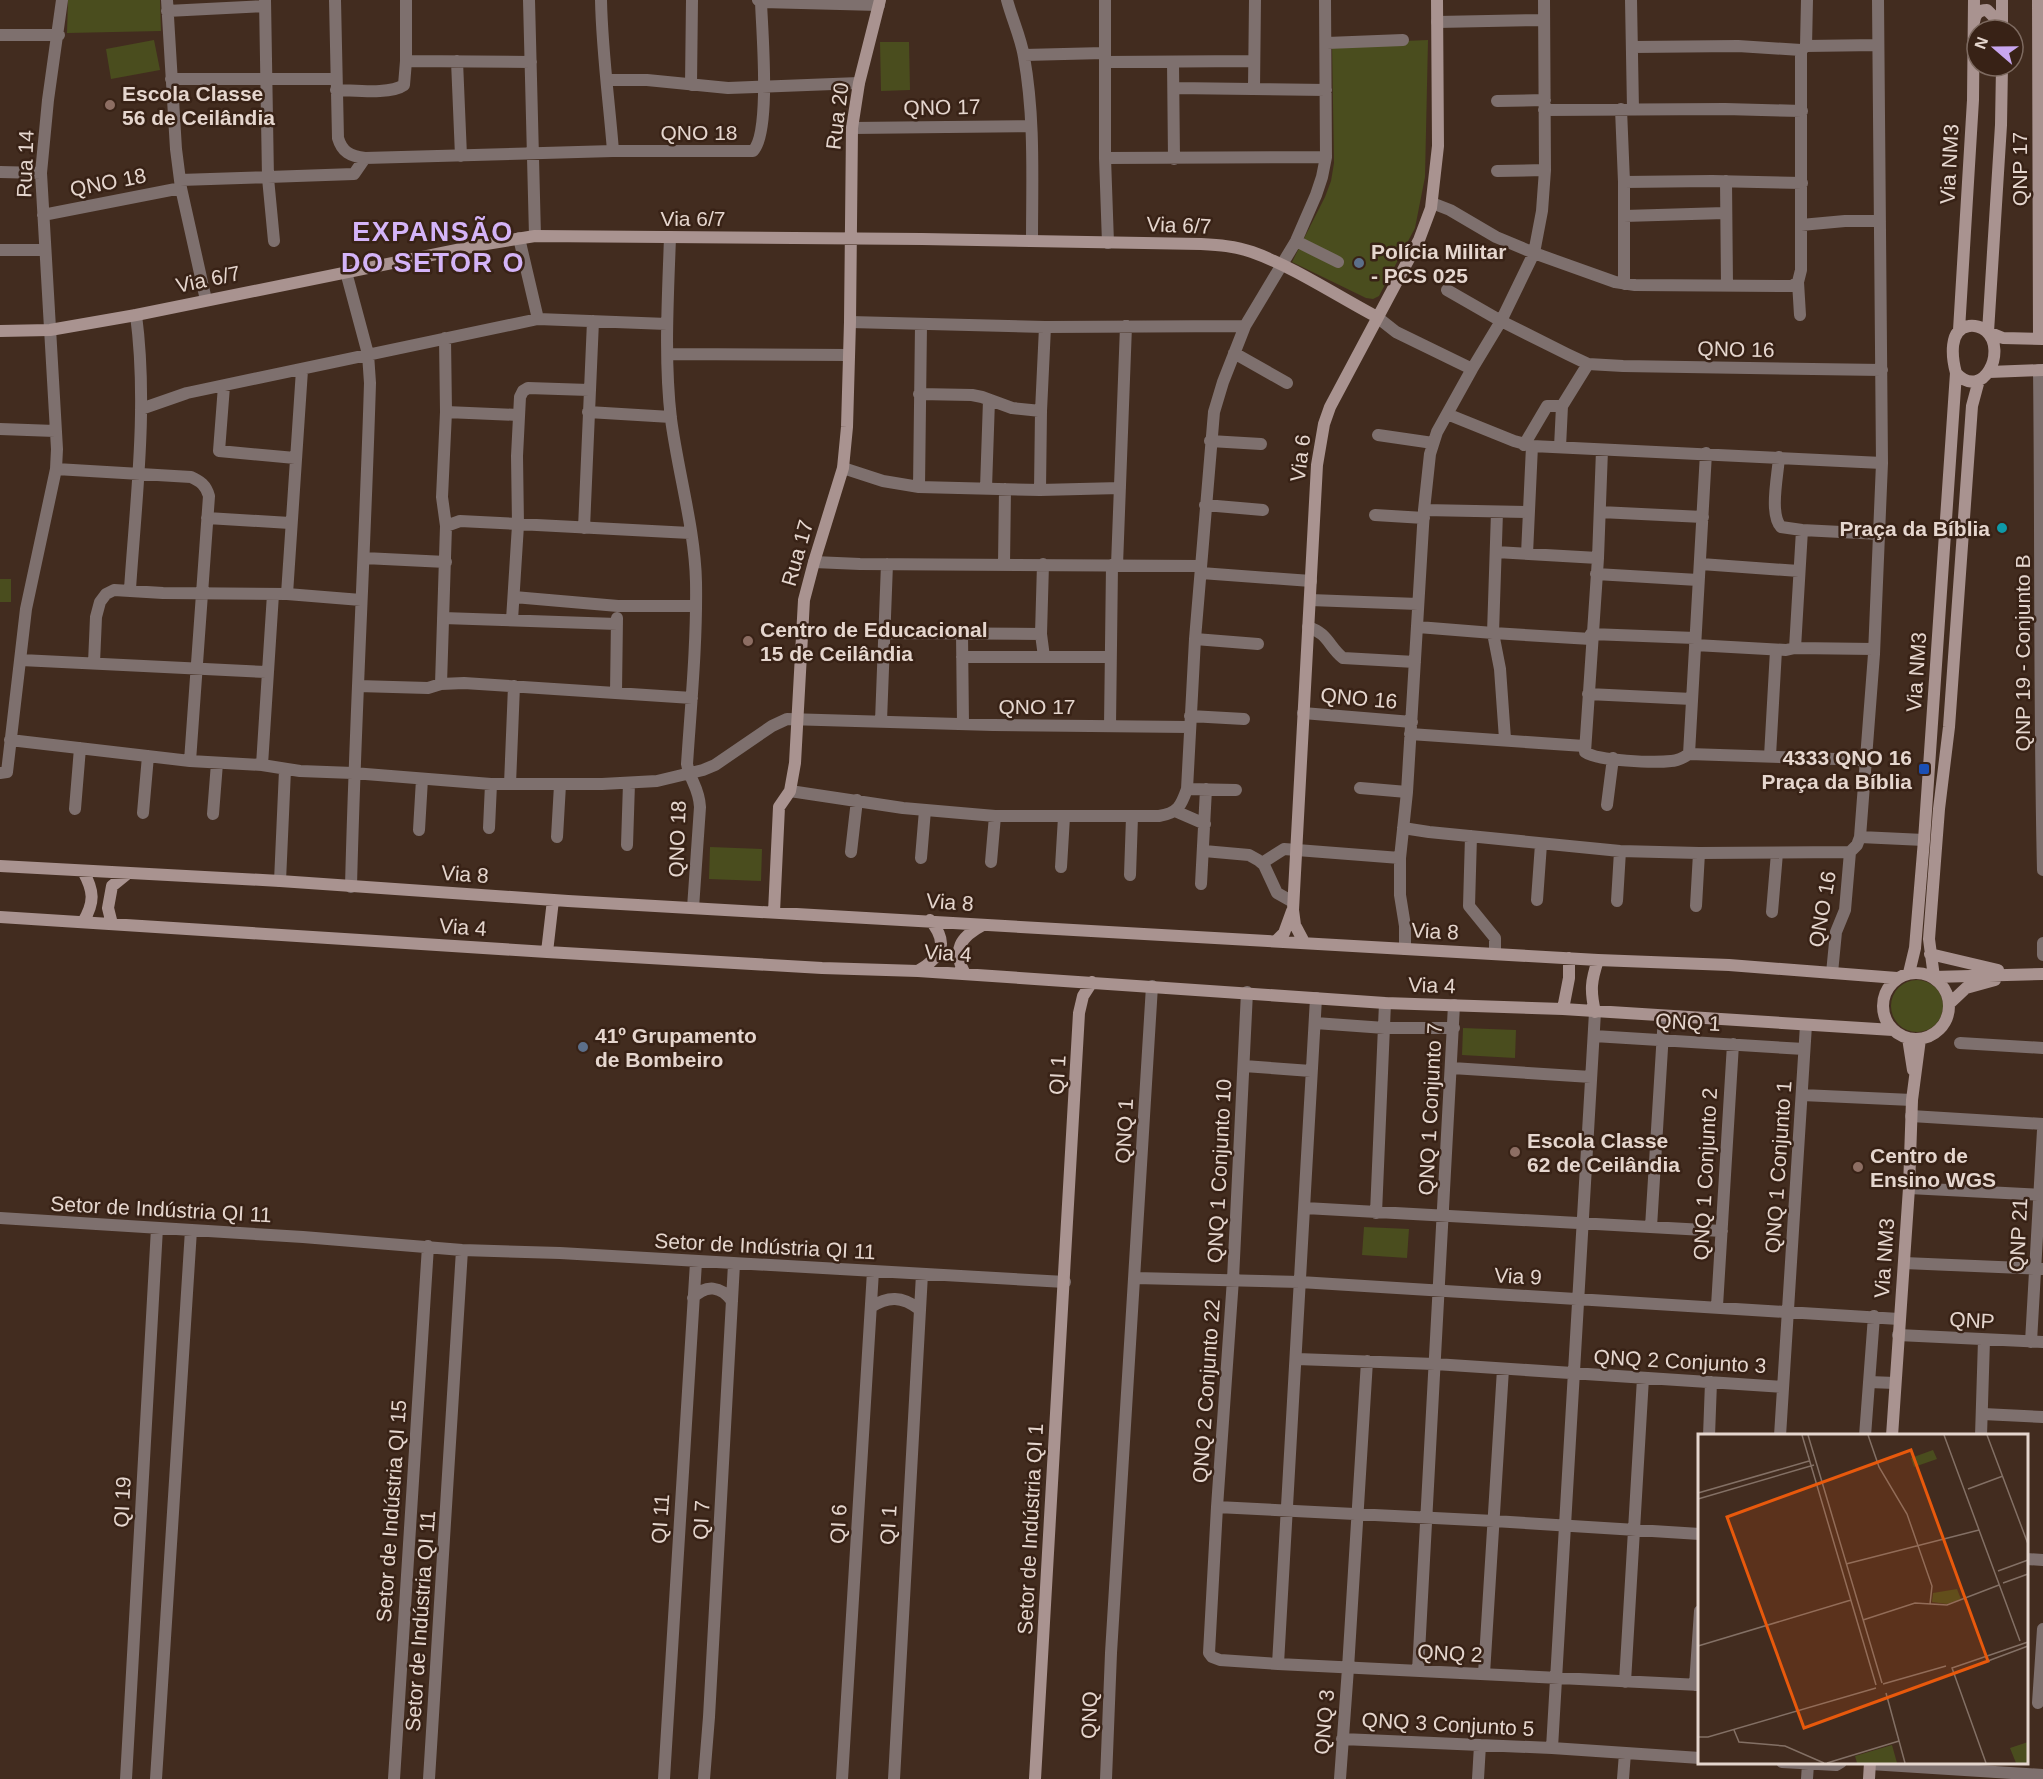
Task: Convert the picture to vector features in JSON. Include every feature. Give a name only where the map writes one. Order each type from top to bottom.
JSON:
[{"type":"main road","name":"Via 6","points":[[1304,942],[1295,925],[1293,906],[1317,465],[1324,424],[1330,407],[1419,240],[1432,203],[1438,146],[1437,0]]},
{"type":"main road","name":"Via NM3","points":[[1974,0],[1974,18]]},
{"type":"main road","points":[[2002,0],[2002,18]]},
{"type":"main road","name":"QNP 17","points":[[2038,0],[2041,33],[2041,339]]},
{"type":"main road","name":"Rua 20","points":[[850,239],[852,128],[859,83],[880,2]]},
{"type":"main road","points":[[1975,18],[1980,11],[1988,10],[1995,18]]},
{"type":"main road","name":"Via NM3","points":[[1959,330],[1973,78]]},
{"type":"main road","points":[[1995,78],[2001,125]]},
{"type":"main road","points":[[1984,376],[1994,352],[1993,341],[1988,332],[2002,78]]},
{"type":"main road","name":"Via 6/7","points":[[0,331],[50,330],[136,315],[535,236],[1032,241],[1228,246],[1252,252],[1281,265],[1377,317]]},
{"type":"main road","name":"Rua 17","points":[[774,912],[779,807],[789,791],[795,764],[804,600],[843,468],[847,427],[850,239]]},
{"type":"main road","points":[[2041,339],[2004,338],[1974,326],[1968,326],[1959,330],[1953,347],[1956,373],[1970,382],[1984,376],[2041,370]]},
{"type":"main road","name":"Via NM3","points":[[1903,976],[1915,948],[1956,373]]},
{"type":"main road","name":"Via NM3","points":[[1934,977],[1929,939],[1938,809],[1949,727],[1972,406],[1984,376]]},
{"type":"main road","name":"Via 8","points":[[0,866],[280,881],[553,900],[1903,976]]},
{"type":"main road","points":[[83,871],[90,884],[92,897],[88,914],[83,922]]},
{"type":"main road","points":[[112,924],[108,908],[112,886],[128,873]]},
{"type":"main road","points":[[547,952],[553,900]]},
{"type":"main road","points":[[1276,941],[1284,933],[1293,906]]},
{"type":"main road","name":"Via 4","points":[[0,917],[547,952],[822,968],[918,971],[1385,1003],[1563,1009],[1893,1030]]},
{"type":"main road","points":[[918,971],[935,959],[941,945],[940,936],[930,920]]},
{"type":"main road","points":[[965,974],[958,953],[960,945],[966,935],[984,924]]},
{"type":"main road","points":[[1930,954],[2017,975]]},
{"type":"main road","points":[[1563,1009],[1569,978],[1569,958]]},
{"type":"main road","points":[[1595,1012],[1591,993],[1598,960]]},
{"type":"main road","points":[[1934,977],[1945,988],[1950,1004],[1946,1023],[1930,1037],[1914,1039],[1893,1030],[1887,1022],[1883,1003],[1885,994],[1903,976],[1917,972],[1934,977],[2043,974]]},
{"type":"main road","points":[[1950,1004],[1966,988],[2017,975]]},
{"type":"main road","name":"QI 1","points":[[1068,981],[1079,1013]]},
{"type":"main road","name":"QI 1","points":[[1065,1282],[1079,1013],[1083,996],[1092,982]]},
{"type":"main road","name":"Via NM3","points":[[1892,1434],[1909,1188],[1912,1100],[1915,1083],[1914,1039]]},
{"type":"main road","name":"Setor de Indústria QI 1","points":[[1035,1779],[1065,1282]]},
{"type":"main road","points":[[1869,1779],[1870,1764]]},
{"type":"street","name":"Rua 14","points":[[50,330],[41,173],[48,100],[59,35],[62,0]]},
{"type":"street","name":"QNO 18","points":[[335,0],[338,138],[340,146],[346,153],[354,157],[365,158],[612,151],[753,151],[759,146],[762,133],[763,86],[759,1],[880,2]]},
{"type":"street","points":[[171,79],[265,80],[336,84],[389,91],[399,89],[404,86],[406,61],[406,0]]},
{"type":"street","points":[[530,0],[535,236]]},
{"type":"street","points":[[601,0],[604,68],[608,80],[612,151]]},
{"type":"street","points":[[691,85],[692,0]]},
{"type":"street","points":[[1007,0],[1024,55],[1031,126],[1032,241]]},
{"type":"street","points":[[1105,0],[1105,158],[1108,243]]},
{"type":"street","points":[[1254,88],[1255,0]]},
{"type":"street","points":[[789,791],[925,810],[995,816],[1159,816],[1169,815],[1181,805],[1187,789],[1189,722],[1214,412],[1245,326],[1296,241],[1322,177],[1326,157],[1325,0]]},
{"type":"street","name":"QNO 16","points":[[1405,949],[1405,926],[1400,895],[1400,858],[1407,792],[1424,514],[1432,443],[1501,321],[1534,253],[1542,211],[1545,170],[1544,0]]},
{"type":"street","points":[[1624,284],[1624,182],[1627,109],[1633,47],[1631,0]]},
{"type":"street","points":[[1800,315],[1798,282],[1801,270],[1802,111],[1807,0]]},
{"type":"street","name":"QNO 16","points":[[1832,973],[1836,932],[1845,910],[1850,852],[1857,845],[1860,837],[1880,534],[1882,370],[1878,0]]},
{"type":"street","points":[[206,300],[180,184],[167,5],[265,3],[268,177],[274,241]]},
{"type":"street","points":[[1437,22],[1544,20]]},
{"type":"street","points":[[0,35],[59,35]]},
{"type":"street","points":[[1327,43],[1403,40]]},
{"type":"street","points":[[1633,47],[1804,48],[1878,45]]},
{"type":"street","points":[[1024,55],[1173,62],[1253,61]]},
{"type":"street","points":[[406,61],[531,62]]},
{"type":"street","points":[[457,61],[461,156]]},
{"type":"street","points":[[1173,62],[1174,159]]},
{"type":"street","points":[[608,80],[647,80],[728,88],[859,83]]},
{"type":"street","points":[[1174,88],[1326,90]]},
{"type":"street","points":[[1497,101],[1627,109],[1802,111]]},
{"type":"street","name":"QNO 17","points":[[852,128],[1031,126]]},
{"type":"street","points":[[1105,158],[1326,157]]},
{"type":"street","name":"QNO 18","points":[[43,215],[180,184],[268,177],[354,174],[365,158]]},
{"type":"street","points":[[1497,171],[1545,170]]},
{"type":"street","points":[[0,172],[41,173]]},
{"type":"street","points":[[1726,181],[1727,286]]},
{"type":"street","points":[[1624,182],[1802,183]]},
{"type":"street","points":[[1432,203],[1450,210],[1496,237],[1534,253],[1624,284],[1792,286],[1798,282]]},
{"type":"street","points":[[1624,216],[1725,213]]},
{"type":"street","points":[[1801,225],[1880,221]]},
{"type":"street","name":"QNO 18","points":[[670,237],[668,354],[671,417],[694,556],[696,606],[687,764],[688,775],[699,793],[700,807],[693,908]]},
{"type":"street","points":[[519,238],[538,319]]},
{"type":"street","points":[[1296,241],[1338,262]]},
{"type":"street","points":[[0,250],[44,250]]},
{"type":"street","points":[[346,272],[368,354],[370,383],[353,773],[351,887]]},
{"type":"street","name":"QNO 16","points":[[1447,290],[1501,321],[1588,363],[1623,366],[1882,370]]},
{"type":"street","points":[[130,589],[141,409],[139,336],[136,315]]},
{"type":"street","points":[[1377,317],[1396,332],[1472,369]]},
{"type":"street","points":[[141,409],[187,393],[538,319],[668,324]]},
{"type":"street","points":[[584,528],[593,321]]},
{"type":"street","points":[[850,322],[921,326],[1245,326]]},
{"type":"street","points":[[919,488],[921,326]]},
{"type":"street","points":[[1110,726],[1110,657],[1120,488],[1126,326]]},
{"type":"street","points":[[1040,490],[1045,327]]},
{"type":"street","points":[[3,772],[10,740],[31,578],[56,469],[50,330]]},
{"type":"street","points":[[441,684],[446,562],[446,526],[442,497],[446,412],[445,338]]},
{"type":"street","points":[[1234,353],[1287,383]]},
{"type":"street","points":[[668,354],[848,355]]},
{"type":"street","points":[[1560,447],[1562,406],[1588,363]]},
{"type":"street","points":[[287,594],[302,370]]},
{"type":"street","name":"QNP 19 - Conjunto B","points":[[2041,370],[2043,870]]},
{"type":"street","points":[[224,386],[219,451],[295,458]]},
{"type":"street","points":[[512,620],[518,525],[520,397],[528,388],[589,390]]},
{"type":"street","points":[[919,394],[972,395],[1012,408],[1041,411]]},
{"type":"street","points":[[986,488],[989,400]]},
{"type":"street","points":[[1527,554],[1528,445],[1547,406],[1562,406]]},
{"type":"street","points":[[446,412],[519,415]]},
{"type":"street","points":[[588,412],[671,417]]},
{"type":"street","points":[[1448,414],[1528,445],[1882,464]]},
{"type":"street","points":[[0,429],[56,430]]},
{"type":"street","points":[[1378,435],[1432,443]]},
{"type":"street","points":[[1210,441],[1261,444]]},
{"type":"street","points":[[1584,746],[1598,558],[1602,450]]},
{"type":"street","points":[[1689,754],[1706,453]]},
{"type":"street","points":[[1779,458],[1775,519],[1781,527],[1880,534]]},
{"type":"street","points":[[843,468],[883,481],[919,488],[1040,490],[1120,488]]},
{"type":"street","points":[[56,469],[190,477],[201,481],[209,496],[190,761]]},
{"type":"street","points":[[1004,564],[1005,489]]},
{"type":"street","points":[[1205,505],[1263,510]]},
{"type":"street","points":[[1497,512],[1493,633],[1500,669],[1505,739]]},
{"type":"street","points":[[1375,515],[1529,512]]},
{"type":"street","points":[[1599,512],[1703,517]]},
{"type":"street","points":[[207,518],[290,523]]},
{"type":"street","points":[[446,526],[460,521],[690,533]]},
{"type":"street","points":[[1795,648],[1802,530]]},
{"type":"street","points":[[1496,552],[1598,558]]},
{"type":"street","points":[[364,558],[446,562]]},
{"type":"street","points":[[814,562],[1115,565],[1201,569],[1311,581]]},
{"type":"street","points":[[881,721],[887,564]]},
{"type":"street","points":[[1043,564],[1041,634],[1044,657]]},
{"type":"street","points":[[1701,564],[1799,571]]},
{"type":"street","points":[[1596,574],[1698,580]]},
{"type":"street","points":[[94,663],[96,617],[100,602],[106,594],[114,590],[130,589],[163,593],[287,594],[361,600]]},
{"type":"street","points":[[262,765],[266,672],[273,594]]},
{"type":"street","points":[[514,597],[618,606],[696,606]]},
{"type":"street","points":[[1310,600],[1418,604]]},
{"type":"street","points":[[616,692],[618,606]]},
{"type":"street","points":[[443,618],[617,624]]},
{"type":"street","name":"QNO 16","points":[[1308,627],[1322,633],[1343,658],[1414,662]]},
{"type":"street","points":[[1418,627],[1493,633],[1695,642],[1776,650],[1795,648],[1874,649]]},
{"type":"street","points":[[884,633],[1041,634]]},
{"type":"street","points":[[962,634],[963,724]]},
{"type":"street","points":[[1195,639],[1257,644]]},
{"type":"street","points":[[1770,756],[1776,650]]},
{"type":"street","points":[[962,657],[1110,657]]},
{"type":"street","points":[[21,660],[266,672]]},
{"type":"street","points":[[358,686],[428,688],[441,684],[464,683],[692,698]]},
{"type":"street","points":[[510,784],[514,686]]},
{"type":"street","points":[[1588,694],[1692,699]]},
{"type":"street","name":"QNO 16","points":[[1304,713],[1411,728],[1584,746],[1585,752],[1590,755],[1613,758],[1673,761],[1689,754],[1866,760]]},
{"type":"street","name":"QNO 18","points":[[10,740],[190,761],[262,765],[285,770],[491,784],[560,785],[657,781],[688,775],[715,765],[779,722],[798,718]]},
{"type":"street","name":"QNO 17","points":[[798,718],[1110,726],[1244,719]]},
{"type":"street","points":[[75,809],[80,748]]},
{"type":"street","points":[[143,813],[148,756]]},
{"type":"street","points":[[1607,805],[1613,758]]},
{"type":"street","points":[[213,814],[217,763]]},
{"type":"street","points":[[280,881],[285,770]]},
{"type":"street","points":[[419,830],[422,779]]},
{"type":"street","points":[[627,845],[629,783]]},
{"type":"street","points":[[489,828],[491,784]]},
{"type":"street","points":[[557,837],[560,785]]},
{"type":"street","points":[[1360,788],[1407,792]]},
{"type":"street","points":[[1187,789],[1236,790]]},
{"type":"street","points":[[1201,884],[1206,789]]},
{"type":"street","points":[[851,852],[857,800]]},
{"type":"street","points":[[921,858],[925,810]]},
{"type":"street","points":[[1175,811],[1205,824]]},
{"type":"street","points":[[991,862],[995,816]]},
{"type":"street","points":[[1061,867],[1064,817]]},
{"type":"street","points":[[1130,874],[1132,817]]},
{"type":"street","name":"QNO 16","points":[[1403,828],[1620,851],[1850,852]]},
{"type":"street","points":[[1471,836],[1469,906],[1495,938],[1495,954]]},
{"type":"street","points":[[1860,837],[1924,840]]},
{"type":"street","points":[[1538,893],[1541,844]]},
{"type":"street","points":[[1262,863],[1284,849],[1400,858]]},
{"type":"street","points":[[1204,851],[1249,855],[1262,863],[1277,893],[1293,906]]},
{"type":"street","points":[[1617,901],[1620,851]]},
{"type":"street","points":[[1696,906],[1699,853]]},
{"type":"street","points":[[1772,912],[1777,853]]},
{"type":"street","points":[[2043,943],[2043,955]]},
{"type":"street","name":"QNQ 1","points":[[1135,1278],[1152,986]]},
{"type":"street","points":[[1247,992],[1244,1066],[1311,1071]]},
{"type":"street","points":[[1278,1664],[1316,998]]},
{"type":"street","points":[[1376,1213],[1385,1003]]},
{"type":"street","name":"QNQ 1 Conjunto 7","points":[[1444,1216],[1454,1005]]},
{"type":"street","points":[[1552,1748],[1595,1012]]},
{"type":"street","points":[[1651,1227],[1664,1016]]},
{"type":"street","points":[[1315,1023],[1385,1028],[1454,1028]]},
{"type":"street","name":"QNQ 1 Conjunto 1","points":[[1788,1311],[1806,1025]]},
{"type":"street","name":"QNQ 1","points":[[1594,1036],[1804,1049]]},
{"type":"street","points":[[1960,1043],[2043,1048]]},
{"type":"street","name":"QNQ 1 Conjunto 2","points":[[1717,1306],[1733,1044]]},
{"type":"street","name":"QNQ 1 Conjunto 10","points":[[1233,1279],[1244,1066]]},
{"type":"street","points":[[1452,1068],[1591,1077]]},
{"type":"street","points":[[1802,1095],[1912,1100]]},
{"type":"street","points":[[1911,1116],[2043,1124]]},
{"type":"street","name":"QNP 21","points":[[2037,1342],[2043,1130]]},
{"type":"street","points":[[1909,1188],[2041,1195]]},
{"type":"street","points":[[1305,1208],[1722,1231]]},
{"type":"street","points":[[1418,1671],[1444,1216]]},
{"type":"street","name":"Setor de Indústria QI 11","points":[[0,1218],[462,1250],[560,1253],[1065,1282]]},
{"type":"street","name":"QI 19","points":[[126,1779],[157,1228]]},
{"type":"street","points":[[156,1779],[191,1230]]},
{"type":"street","name":"Setor de Indústria QI 15","points":[[394,1779],[428,1246]]},
{"type":"street","name":"Setor de Indústria QI 11","points":[[429,1779],[462,1250]]},
{"type":"street","name":"QI 11","points":[[664,1779],[696,1262]]},
{"type":"street","points":[[1904,1263],[2039,1269]]},
{"type":"street","name":"QI 7","points":[[704,1779],[710,1717],[734,1264]]},
{"type":"street","name":"QI 6","points":[[842,1779],[873,1271]]},
{"type":"street","name":"QI 1","points":[[894,1779],[922,1274]]},
{"type":"street","name":"Via 9","points":[[1135,1278],[1300,1282],[1899,1319]]},
{"type":"street","name":"QNQ","points":[[1106,1779],[1111,1653],[1135,1278]]},
{"type":"street","name":"QNQ 2 Conjunto 22","points":[[1208,1644],[1233,1279]]},
{"type":"street","points":[[693,1298],[703,1289],[710,1288],[726,1293],[732,1301]]},
{"type":"street","points":[[871,1307],[884,1299],[891,1299],[912,1304],[919,1309]]},
{"type":"street","points":[[1780,1434],[1788,1311]]},
{"type":"street","points":[[1865,1434],[1874,1316]]},
{"type":"street","name":"QNP","points":[[1898,1335],[2037,1342]]},
{"type":"street","points":[[1981,1434],[1984,1340]]},
{"type":"street","name":"QNQ 2 Conjunto 3","points":[[1297,1359],[1435,1364],[1783,1387]]},
{"type":"street","name":"QNQ 3","points":[[1340,1779],[1366,1361]]},
{"type":"street","points":[[1484,1674],[1503,1369]]},
{"type":"street","points":[[1625,1682],[1643,1378]]},
{"type":"street","points":[[1709,1434],[1711,1382]]},
{"type":"street","points":[[1869,1382],[1895,1383]]},
{"type":"street","points":[[1983,1414],[2043,1417]]},
{"type":"street","points":[[1217,1507],[1698,1534]]},
{"type":"street","points":[[2028,1559],[2043,1560]]},
{"type":"street","points":[[2036,1703],[2043,1629]]},
{"type":"street","name":"QNQ 2","points":[[1208,1644],[1209,1653],[1220,1660],[1697,1685]]},
{"type":"street","points":[[1697,1685],[1698,1660]]},
{"type":"street","name":"QNQ 3 Conjunto 5","points":[[1342,1739],[1552,1748],[1698,1758]]},
{"type":"street","points":[[1478,1779],[1480,1745]]},
{"type":"street","points":[[1623,1779],[1625,1753]]},
{"type":"street","points":[[1807,1779],[1808,1764],[1839,1764]]},
{"type":"street","points":[[1900,1764],[1960,1766],[2043,1775]]},
{"type":"green space","points":[[68,0],[160,0],[161,31],[67,33]]},
{"type":"green space","points":[[154,40],[160,70],[111,79],[106,49]]},
{"type":"green space","points":[[1428,40],[1425,177],[1415,228],[1379,296],[1373,299],[1366,298],[1292,262],[1331,181],[1334,163],[1332,44]]},
{"type":"green space","points":[[880,42],[909,42],[910,90],[881,91]]},
{"type":"green space","points":[[0,579],[11,579],[11,602],[0,602]]},
{"type":"green space","points":[[710,847],[762,849],[761,881],[709,879]]},
{"type":"green space","points":[[1912,980],[1922,980],[1931,984],[1939,992],[1943,1006],[1939,1020],[1931,1028],[1922,1032],[1912,1032],[1903,1028],[1895,1020],[1891,1011],[1891,1001],[1895,992],[1903,984]]},
{"type":"green space","points":[[1463,1028],[1516,1030],[1515,1058],[1462,1055]]},
{"type":"green space","points":[[1364,1227],[1409,1229],[1407,1258],[1362,1255]]},
{"type":"place","name":"Escola Classe 56 de Ceilândia","points":[[110,105]]},
{"type":"place","name":"Polícia Militar - PCS 025","points":[[1359,263]]},
{"type":"place","name":"Praça da Bíblia","points":[[2002,528]]},
{"type":"place","name":"Centro de Educacional 15 de Ceilândia","points":[[748,641]]},
{"type":"place","name":"4333 QNO 16 Praça da Bíblia","points":[[1924,769]]},
{"type":"place","name":"41º Grupamento de Bombeiro","points":[[583,1047]]},
{"type":"place","name":"Escola Classe 62 de Ceilândia","points":[[1515,1152]]},
{"type":"place","name":"Centro de Ensino WGS","points":[[1858,1167]]},
{"type":"district","name":"EXPANSÃO DO SETOR O","points":[[433,248]]}]
